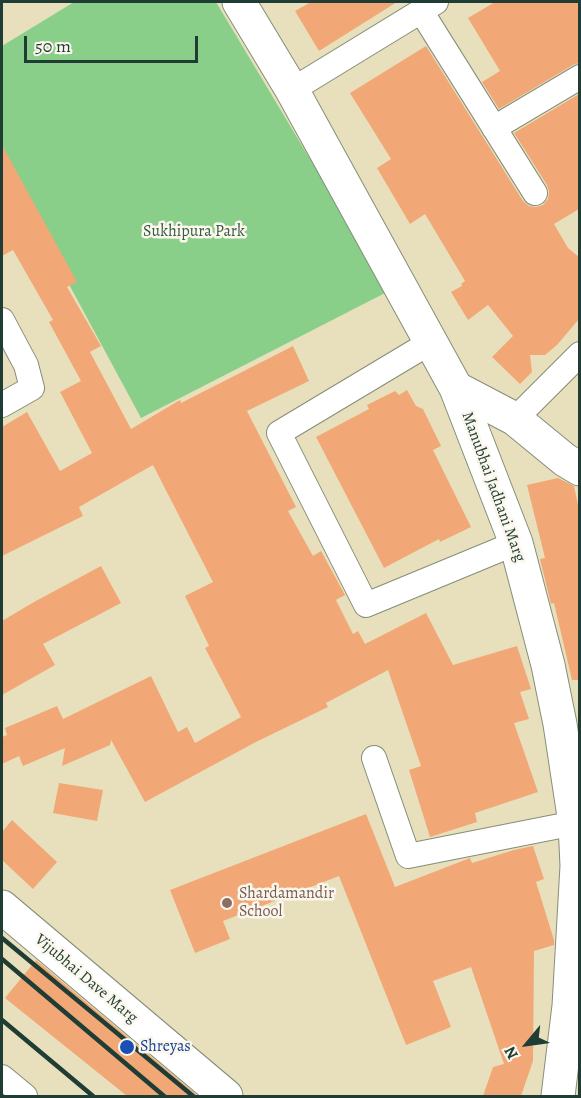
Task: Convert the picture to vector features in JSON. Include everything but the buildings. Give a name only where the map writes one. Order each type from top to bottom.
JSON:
[{"type":"street","name":"Manubhai Jadhani Marg","points":[[239,2],[292,90],[456,388],[516,543],[548,665],[577,820],[578,867],[569,1006],[558,1096]]},
{"type":"street","points":[[292,90],[429,6],[494,128],[535,194]]},
{"type":"street","points":[[494,128],[579,77]]},
{"type":"street","points":[[2,320],[26,365],[32,388],[2,405]]},
{"type":"street","points":[[431,342],[279,433],[366,605],[516,543]]},
{"type":"street","points":[[515,419],[579,354]]},
{"type":"street","points":[[456,388],[515,419],[579,469]]},
{"type":"street","points":[[374,758],[408,856],[577,820]]},
{"type":"street","name":"Vijubhai Dave Marg","points":[[2,907],[226,1096]]},
{"type":"street","points":[[2,1077],[25,1096]]},
{"type":"green space","name":"Sukhipura Park","points":[[74,2],[216,2],[389,291],[141,418],[2,160],[2,46]]},
{"type":"railway","points":[[2,938],[193,1096]]},
{"type":"railway","points":[[2,959],[164,1096]]},
{"type":"railway","points":[[2,1020],[93,1096]]},
{"type":"place","name":"Shardamandir School","points":[[227,903]]},
{"type":"place","name":"Shreyas","points":[[127,1047]]}]
